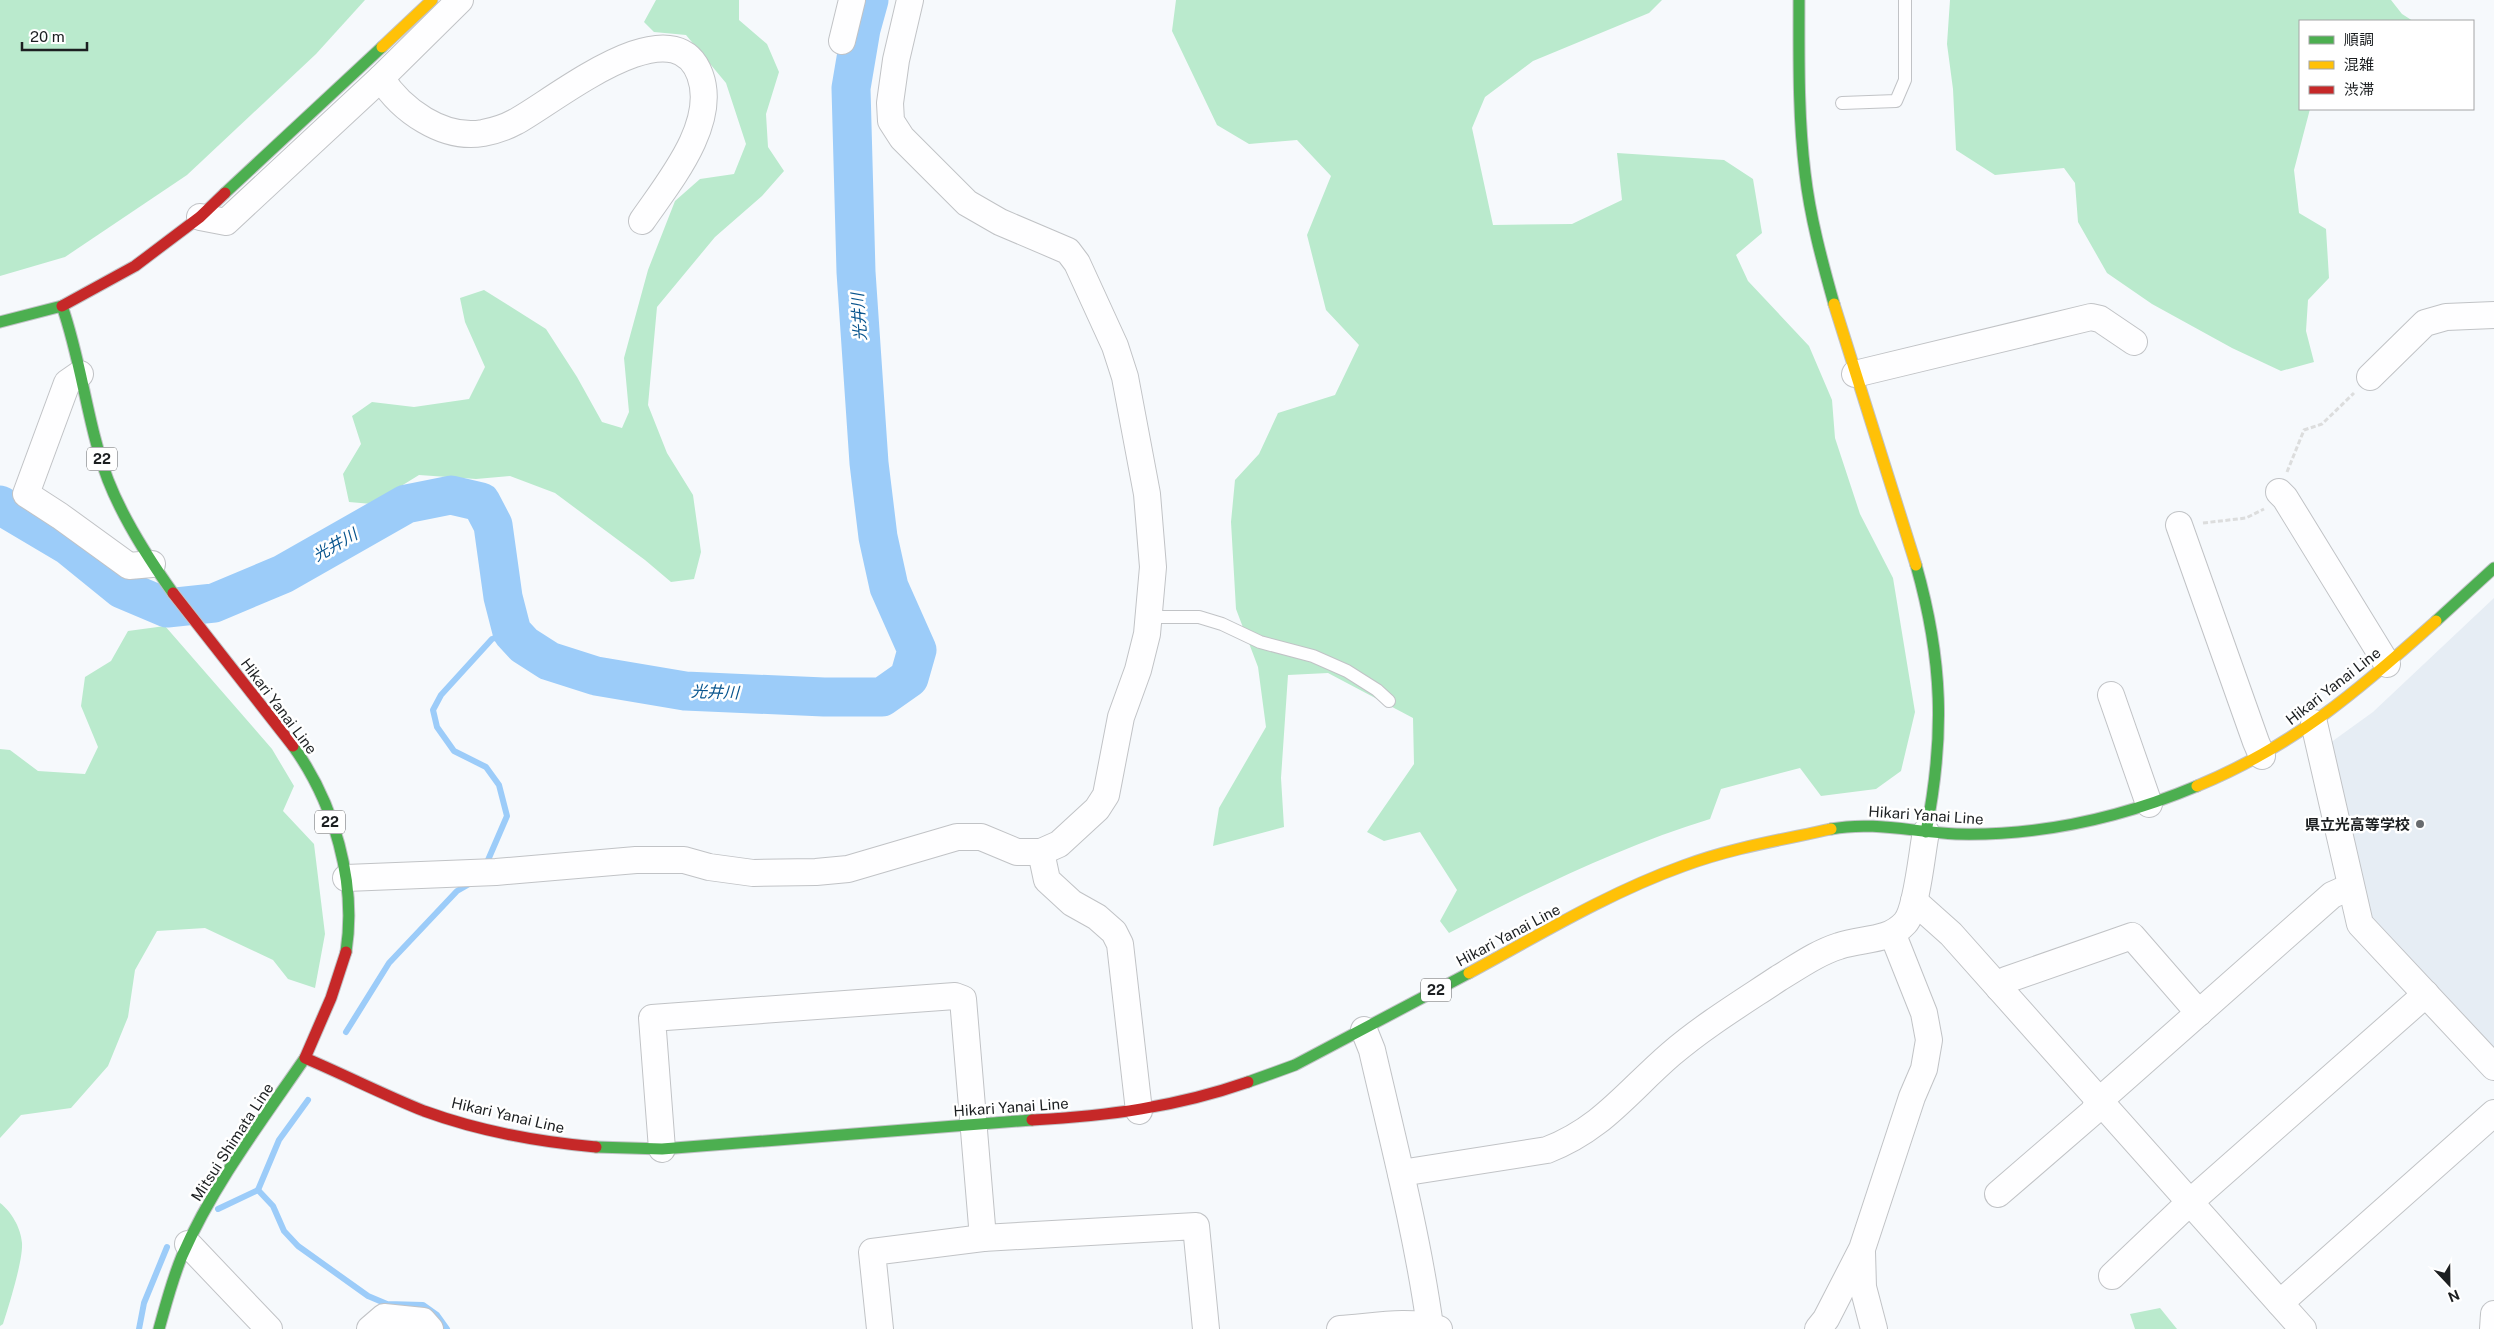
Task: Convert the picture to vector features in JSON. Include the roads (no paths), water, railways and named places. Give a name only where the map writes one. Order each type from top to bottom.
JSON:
[{"type":"main road","points":[[0,322],[62,306],[135,266],[200,217],[432,0]]},
{"type":"main road","points":[[1799,0],[1804,171],[1814,228],[1855,374],[1919,572],[1931,634],[1939,688],[1940,738],[1936,783],[1926,832]]},
{"type":"main road","name":"Hikari Yanai Line","points":[[62,306],[71,330],[94,436],[118,503],[152,564],[192,619],[282,732],[310,772],[330,821],[346,878],[349,925],[344,960],[324,1016],[305,1058],[425,1111],[492,1130],[554,1143],[610,1148],[662,1149],[972,1124],[1104,1116],[1171,1105],[1228,1089],[1294,1065],[1364,1030],[1607,898],[1648,879],[1727,850],[1779,838],[1862,825],[1980,836],[2044,829],[2093,820],[2149,804],[2201,785],[2262,756],[2314,724],[2387,664],[2494,568]]},
{"type":"main road","name":"Mitsui Shimata Line","points":[[159,1329],[173,1278],[210,1199],[305,1058]]},
{"type":"street","points":[[200,217],[226,222],[382,78],[460,0]]},
{"type":"street","points":[[842,40],[852,0]]},
{"type":"street","points":[[346,878],[486,872],[636,860],[684,860],[709,867],[753,873],[816,872],[848,869],[958,837],[981,837],[1017,852],[1041,852],[1059,844],[1106,796],[1121,717],[1138,670],[1150,617],[1153,567],[1147,494],[1126,377],[1115,346],[1077,263],[1068,251],[1000,222],[967,203],[902,138],[891,121],[890,103],[895,68],[910,0]]},
{"type":"street","points":[[382,78],[388,89],[416,115],[448,131],[482,133],[514,123],[595,72],[636,53],[664,48],[682,53],[696,66],[703,84],[704,103],[698,129],[684,159],[642,221]]},
{"type":"street","points":[[2370,377],[2425,323],[2446,317],[2494,315]]},
{"type":"street","points":[[1855,374],[2091,317],[2100,319],[2134,342]]},
{"type":"street","points":[[80,374],[67,383],[26,494],[129,566],[152,564]]},
{"type":"street","points":[[2279,492],[2285,498],[2387,664]]},
{"type":"street","points":[[2180,526],[2262,756]]},
{"type":"street","points":[[2111,695],[2149,804]]},
{"type":"street","points":[[2314,724],[2360,924],[2494,1067]]},
{"type":"street","points":[[1401,1173],[1547,1150],[1569,1142],[1598,1123],[1671,1054],[1712,1022],[1810,959],[1840,946],[1893,935],[1907,922],[1914,901],[1926,832]]},
{"type":"street","points":[[1041,852],[1047,880],[1072,903],[1097,917],[1114,932],[1120,944],[1139,1111]]},
{"type":"street","points":[[1998,1194],[2093,1112],[2099,1101],[2332,895],[2350,887]]},
{"type":"street","points":[[1914,901],[1951,934],[2303,1329]]},
{"type":"street","points":[[1818,1329],[1826,1319],[1862,1248],[1912,1098],[1924,1068],[1929,1040],[1924,1013],[1893,935]]},
{"type":"street","points":[[1999,988],[2006,980],[2132,936],[2199,1013]]},
{"type":"street","points":[[2112,1276],[2190,1202],[2426,994]]},
{"type":"street","points":[[662,1149],[652,1018],[768,1008],[955,996],[963,999],[983,1238]]},
{"type":"street","points":[[1340,1329],[1405,1324],[1434,1327],[1401,1173],[1372,1050],[1364,1030]]},
{"type":"street","points":[[2280,1303],[2494,1113]]},
{"type":"street","points":[[880,1329],[872,1252],[983,1238],[1196,1226],[1206,1329]]},
{"type":"street","points":[[188,1244],[270,1329]]},
{"type":"street","points":[[1862,1248],[1863,1287],[1874,1329]]},
{"type":"street","points":[[2493,1329],[2494,1314]]},
{"type":"street","points":[[370,1329],[384,1317],[423,1321],[430,1329]]},
{"type":"lane","points":[[1842,102],[1896,101],[1905,80],[1905,0]]},
{"type":"lane","points":[[1150,617],[1199,617],[1222,624],[1260,642],[1313,656],[1347,671],[1377,690],[1389,701]]},
{"type":"waterway","name":"光井川","points":[[0,505],[69,546],[122,589],[167,608],[214,603],[283,574],[406,504],[451,495],[481,502],[493,525],[503,597],[512,632],[524,645],[549,661],[596,676],[685,691],[824,697],[882,697],[909,678],[917,650],[889,587],[878,537],[869,463],[856,272],[851,88],[861,29],[869,0]]},
{"type":"waterway","points":[[485,867],[507,816],[499,785],[486,767],[454,751],[437,727],[433,710],[441,695],[492,639],[512,632]]},
{"type":"waterway","points":[[346,1032],[389,963],[457,891],[471,883]]},
{"type":"waterway","points":[[218,1209],[258,1190],[279,1140],[308,1100]]},
{"type":"waterway","points":[[258,1190],[273,1206],[284,1231],[298,1246],[368,1296],[387,1304],[423,1305],[437,1315],[447,1329]]},
{"type":"waterway","points":[[139,1329],[144,1303],[167,1247]]},
{"type":"place","name":"県立光高等学校","points":[[2420,824]]}]
